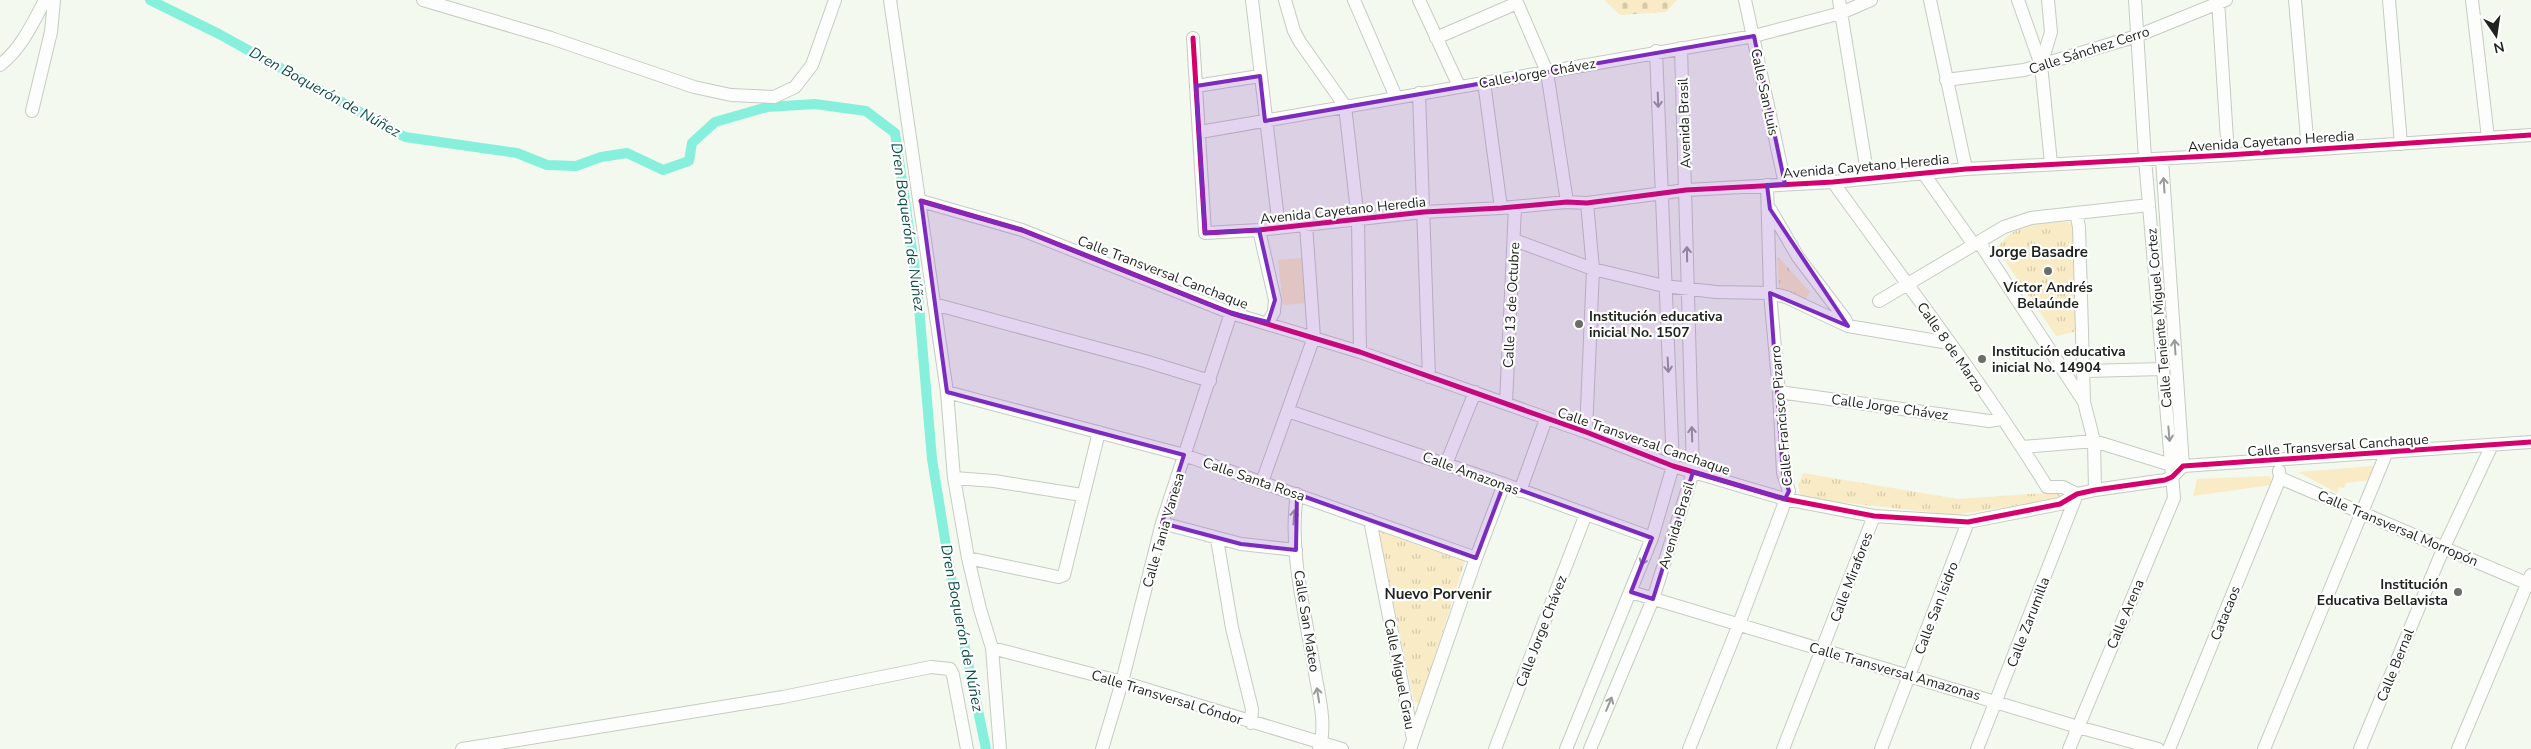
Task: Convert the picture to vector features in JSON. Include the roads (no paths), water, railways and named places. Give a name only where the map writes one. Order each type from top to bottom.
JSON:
[{"type":"street","points":[[0,65],[9,58],[30,28],[45,0]]},
{"type":"street","points":[[32,111],[51,32],[54,0]]},
{"type":"street","points":[[423,0],[551,38],[694,88],[731,95],[774,97],[795,88],[812,66],[835,0]]},
{"type":"street","points":[[890,0],[921,201],[947,392],[954,478],[968,558],[980,609],[992,648],[1000,749]]},
{"type":"street","points":[[1252,0],[1279,228]]},
{"type":"street","points":[[1285,0],[1294,31],[1300,42],[1344,106],[1358,220],[1360,352]]},
{"type":"street","points":[[1354,0],[1396,97]]},
{"type":"street","points":[[1419,0],[1459,86]]},
{"type":"street","name":"Calle San Luis","points":[[1745,0],[1785,184]]},
{"type":"street","name":"Calle Jorge Chávez","points":[[1200,132],[1548,72],[1656,51],[1754,36],[1840,6],[1871,0]]},
{"type":"street","points":[[1930,0],[1966,169]]},
{"type":"street","points":[[2018,0],[2041,64],[2051,163]]},
{"type":"street","points":[[2041,64],[2050,32],[2048,0]]},
{"type":"street","name":"Calle Teniente Miguel Cortez","points":[[2135,0],[2145,159],[2163,369],[2176,469]]},
{"type":"street","points":[[2294,0],[2308,150]]},
{"type":"street","points":[[2389,0],[2401,144]]},
{"type":"street","points":[[2472,0],[2488,138]]},
{"type":"street","points":[[2221,1],[2228,155]]},
{"type":"street","name":"Calle Sánchez Cerro","points":[[1946,80],[2024,70],[2137,36],[2221,1]]},
{"type":"street","points":[[1436,38],[1517,2],[1548,72],[1567,202]]},
{"type":"street","points":[[1840,6],[1868,178]]},
{"type":"street","points":[[1193,38],[1200,132]]},
{"type":"street","name":"Avenida Brasil","points":[[1590,749],[1653,599],[1693,472],[1681,48]]},
{"type":"street","name":"Avenida Brasil","points":[[1566,749],[1652,538],[1673,466],[1660,194],[1656,51]]},
{"type":"street","points":[[1196,86],[1260,76]]},
{"type":"street","points":[[1484,82],[1500,208]]},
{"type":"street","points":[[1419,93],[1429,377]]},
{"type":"street","name":"Avenida Cayetano Heredia","points":[[1200,132],[1205,233],[1279,228],[1424,212],[1567,202],[1587,203],[1686,190],[1833,182],[1966,169],[2051,163],[2162,159],[2531,135]]},
{"type":"street","name":"Calle Teniente Miguel Cortez","points":[[2162,159],[2176,469]]},
{"type":"street","points":[[1924,174],[1977,244],[2084,402]]},
{"type":"street","name":"Calle 8 de Marzo","points":[[1833,182],[2022,447],[2046,487],[2063,487],[2077,494]]},
{"type":"street","name":"Calle Francisco Pizarro","points":[[1689,749],[1789,491],[1783,473],[1779,392],[1770,293],[1770,209],[1767,185]]},
{"type":"street","name":"Calle Transversal Canchaque","points":[[921,201],[1022,230],[1231,313],[1314,336],[1506,403],[1673,466],[1785,499],[1874,516],[1968,522],[2060,504],[2077,494],[2095,490],[2157,482],[2176,469],[2531,442]]},
{"type":"street","points":[[1586,432],[1593,269],[1587,203]]},
{"type":"street","points":[[1879,301],[2004,227],[2031,218],[2149,205]]},
{"type":"street","name":"Calle 13 de Octubre","points":[[1506,403],[1515,207]]},
{"type":"street","points":[[1770,209],[1798,257],[1845,319],[1848,326]]},
{"type":"street","points":[[2076,213],[2085,370],[2084,402],[2094,441],[2095,490]]},
{"type":"street","points":[[1262,482],[1314,336],[1306,224]]},
{"type":"street","points":[[1258,230],[1275,300],[1274,312],[1268,322]]},
{"type":"street","points":[[1514,240],[1593,269],[1664,286],[1716,292],[1770,293],[1786,297],[1848,326],[1949,343]]},
{"type":"street","points":[[934,304],[1145,360],[1210,381]]},
{"type":"street","name":"Calle Tania Vanesa","points":[[1102,749],[1122,682],[1162,523],[1231,313]]},
{"type":"street","points":[[2085,370],[2163,369]]},
{"type":"street","name":"Calle Santa Rosa","points":[[947,392],[1184,456],[1476,558]]},
{"type":"street","points":[[1446,464],[1475,392]]},
{"type":"street","name":"Calle Jorge Chávez","points":[[1779,392],[1989,421],[2001,419]]},
{"type":"street","name":"Calle Amazonas","points":[[1288,411],[1504,484],[1652,538]]},
{"type":"street","points":[[1520,491],[1546,419]]},
{"type":"street","points":[[968,558],[1062,576],[1099,432]]},
{"type":"street","points":[[2022,447],[2094,441],[2176,469]]},
{"type":"street","name":"Calle Bernal","points":[[2360,749],[2444,547],[2492,445]]},
{"type":"street","points":[[2264,749],[2386,454]]},
{"type":"street","points":[[2278,461],[2280,478]]},
{"type":"street","name":"Calle Arena","points":[[2070,749],[2174,498],[2176,469]]},
{"type":"street","points":[[954,478],[994,481],[1082,495]]},
{"type":"street","name":"Calle Transversal Morropón","points":[[2280,478],[2361,514],[2530,581]]},
{"type":"street","name":"Catacaos","points":[[2169,749],[2280,478]]},
{"type":"street","points":[[1412,744],[1476,558],[1504,484]]},
{"type":"street","name":"Calle San Mateo","points":[[1297,494],[1293,518],[1296,550],[1321,709],[1320,746]]},
{"type":"street","name":"Calle Zarumilla","points":[[1977,749],[2077,494]]},
{"type":"street","name":"Calle Jorge Chávez","points":[[1495,749],[1586,514]]},
{"type":"street","name":"Calle Mirafores","points":[[1783,749],[1823,651],[1874,516]]},
{"type":"street","name":"Calle Miguel Grau","points":[[1370,520],[1412,744]]},
{"type":"street","name":"Calle San Isidro","points":[[1881,749],[1968,522]]},
{"type":"street","points":[[1162,523],[1216,539],[1271,549],[1296,550]]},
{"type":"street","points":[[1216,539],[1232,628],[1252,708],[1251,723]]},
{"type":"street","points":[[2458,749],[2530,581]]},
{"type":"street","name":"Calle Transversal Amazonas","points":[[1631,592],[1823,651],[1997,701],[2078,728],[2158,749]]},
{"type":"street","name":"Calle Transversal Cóndor","points":[[992,648],[1122,682],[1320,746],[1342,749]]},
{"type":"street","points":[[462,749],[783,696],[932,667],[943,667],[950,669],[953,675],[967,749]]},
{"type":"waterway","name":"Dren Boquerón de Núñez","points":[[150,0],[219,34],[405,137],[517,153],[547,165],[576,166],[601,157],[627,153],[663,170],[689,161],[692,143],[715,122],[767,107],[815,104],[866,111],[895,133],[917,284],[932,459],[954,595],[986,749]]},
{"type":"place","name":"Víctor Andrés Belaúnde","points":[[2048,271]]},
{"type":"place","name":"Institución educativa inicial No. 1507","points":[[1579,324]]},
{"type":"place","name":"Institución educativa inicial No. 14904","points":[[1982,359]]},
{"type":"place","name":"Institución Educativa Bellavista","points":[[2458,592]]},
{"type":"district","name":"Jorge Basadre","points":[[2039,252]]},
{"type":"district","name":"Nuevo Porvenir","points":[[1438,594]]}]
